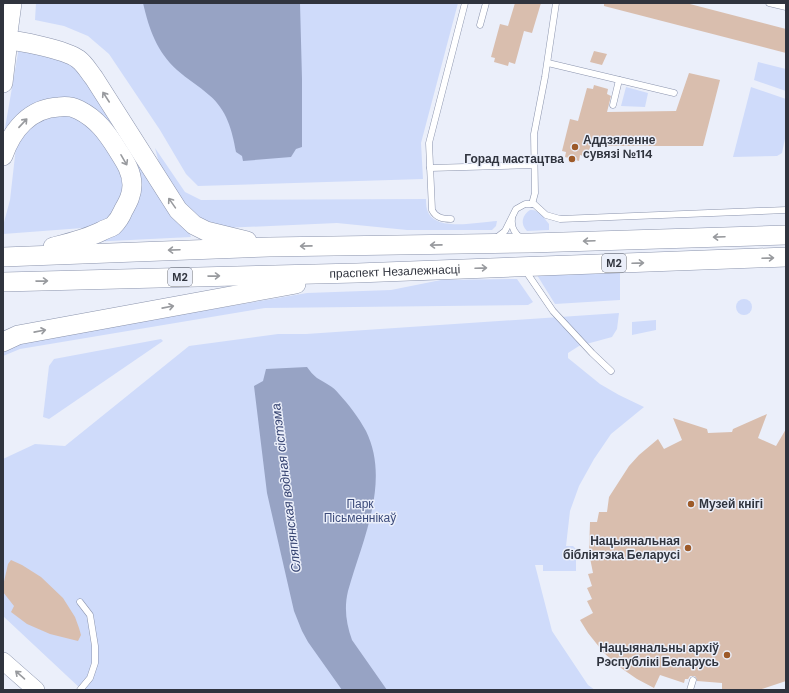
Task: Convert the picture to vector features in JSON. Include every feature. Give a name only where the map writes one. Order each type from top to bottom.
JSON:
[{"type":"main road","points":[[3,83],[5,40],[13,3]]},
{"type":"main road","points":[[5,40],[69,54],[78,59],[86,67],[149,164],[170,200],[181,214],[194,225],[206,231],[269,247]]},
{"type":"main road","points":[[3,156],[9,140],[21,124],[29,117],[46,108],[68,106],[88,115],[105,130],[126,163],[132,185],[130,197],[120,217],[113,226],[92,236],[11,257]]},
{"type":"main road","name":"праспект Незалежнасці","points":[[11,257],[269,247],[531,243],[786,235]]},
{"type":"main road","name":"праспект Незалежнасці","points":[[3,282],[356,273],[786,257]]},
{"type":"main road","points":[[3,342],[18,335],[356,273]]},
{"type":"main road","points":[[3,661],[36,690]]},
{"type":"lane","points":[[451,219],[440,218],[433,212],[430,168],[430,138],[465,3]]},
{"type":"lane","points":[[480,25],[486,3]]},
{"type":"lane","points":[[532,204],[535,193],[534,134],[548,63],[556,3]]},
{"type":"lane","points":[[769,3],[786,7]]},
{"type":"lane","points":[[548,63],[674,93]]},
{"type":"lane","points":[[613,105],[619,80]]},
{"type":"lane","points":[[430,168],[534,165]]},
{"type":"lane","points":[[475,244],[487,242],[501,234],[508,226],[514,212],[523,204],[538,206],[548,216],[560,219],[786,210]]},
{"type":"lane","points":[[514,212],[511,222],[514,232],[521,238],[531,243]]},
{"type":"lane","points":[[523,267],[553,311],[611,371]]},
{"type":"lane","points":[[80,602],[90,616],[95,646],[95,662],[90,678],[80,690]]},
{"type":"lane","points":[[690,690],[692,680]]},
{"type":"green space","points":[[36,3],[458,3],[421,143],[423,179],[198,186],[186,174],[160,130],[109,54],[88,36],[64,26],[35,20]]},
{"type":"green space","points":[[19,47],[74,60],[187,228],[191,237],[90,242],[115,232],[126,224],[138,199],[88,104],[4,134]]},
{"type":"green space","points":[[758,62],[786,69],[786,91],[754,80]]},
{"type":"green space","points":[[626,87],[648,93],[645,107],[621,106]]},
{"type":"green space","points":[[751,87],[786,99],[786,134],[782,153],[777,156],[733,157]]},
{"type":"green space","points":[[66,112],[90,122],[126,181],[116,214],[96,227],[3,234],[3,226],[10,200],[16,147],[23,133],[44,117]]},
{"type":"green space","points":[[155,148],[185,192],[201,200],[426,199],[429,214],[434,219],[441,222],[450,224],[471,224],[497,221],[496,226],[492,230],[407,230],[337,223],[223,228],[212,226],[189,212],[159,163]]},
{"type":"green space","points":[[530,210],[541,214],[549,224],[549,230],[527,231],[523,225],[523,220],[525,214]]},
{"type":"green space","points":[[620,273],[620,300],[555,304],[537,275]]},
{"type":"green space","points":[[517,279],[533,302],[528,305],[265,308],[20,349],[3,356],[3,348],[26,341],[307,293],[391,290],[441,280]]},
{"type":"green space","points":[[744,299],[750,301],[752,307],[750,313],[744,315],[738,313],[736,307],[738,301]]},
{"type":"green space","name":"Парк Пісьменнікаў","points":[[619,313],[617,329],[612,337],[579,346],[568,353],[568,358],[600,384],[644,407],[611,434],[594,459],[579,486],[570,511],[566,546],[573,546],[576,549],[576,553],[573,555],[566,555],[567,560],[576,560],[576,571],[543,571],[543,565],[535,565],[552,631],[588,685],[595,690],[82,690],[3,616],[3,459],[35,444],[65,446],[189,346],[278,334],[306,334]]},
{"type":"green space","points":[[656,320],[656,330],[632,335],[632,322]]},
{"type":"green space","points":[[161,339],[163,341],[49,419],[43,417],[49,366],[54,359]]},
{"type":"water","points":[[143,3],[300,3],[302,147],[296,149],[291,157],[243,161],[242,156],[236,152],[228,121],[220,107],[209,95],[177,70],[164,56],[151,31]]},
{"type":"water","name":"Сляпянская водная сістэма","points":[[307,367],[317,378],[337,391],[350,407],[366,431],[373,450],[376,470],[372,511],[348,591],[346,616],[352,640],[387,690],[342,690],[308,642],[294,611],[267,493],[254,386],[263,381],[266,369]]},
{"type":"building","points":[[515,3],[541,3],[532,33],[524,31],[515,64],[509,62],[508,66],[494,62],[495,58],[491,57],[500,24],[508,26]]},
{"type":"building","points":[[604,3],[686,3],[786,29],[786,53],[604,6]]},
{"type":"building","points":[[594,51],[607,54],[602,65],[590,62]]},
{"type":"building","points":[[689,73],[720,80],[703,146],[598,146],[591,144],[587,157],[580,155],[579,161],[565,157],[566,152],[562,151],[570,119],[578,121],[587,88],[593,89],[594,85],[608,89],[607,94],[611,96],[607,112],[676,111]]},
{"type":"building","name":"Нацыянальная бібліятэка Беларусі","points":[[767,414],[758,438],[776,446],[786,429],[786,681],[759,690],[722,690],[722,683],[697,681],[696,677],[694,676],[690,676],[688,679],[685,679],[684,683],[660,675],[654,688],[621,668],[604,653],[580,620],[593,613],[587,601],[592,599],[587,588],[592,586],[588,574],[593,573],[589,553],[590,522],[597,522],[599,512],[607,512],[609,497],[629,466],[639,455],[658,439],[664,449],[682,440],[673,418],[707,429],[708,433],[732,432],[733,429]]},
{"type":"building","points":[[11,560],[41,577],[63,598],[75,617],[79,628],[81,635],[78,641],[50,634],[27,624],[11,612],[14,606],[3,592],[3,586],[8,564]]},
{"type":"place","name":"Аддзяленне сувязі №114","points":[[575,147]]},
{"type":"place","name":"Горад мастацтва","points":[[572,159]]},
{"type":"place","name":"Музей кнігі","points":[[691,504]]},
{"type":"place","name":"Нацыянальная бібліятэка Беларусі","points":[[688,548]]},
{"type":"place","name":"Нацыянальны архіў Рэспублікі Беларусь","points":[[727,655]]}]
